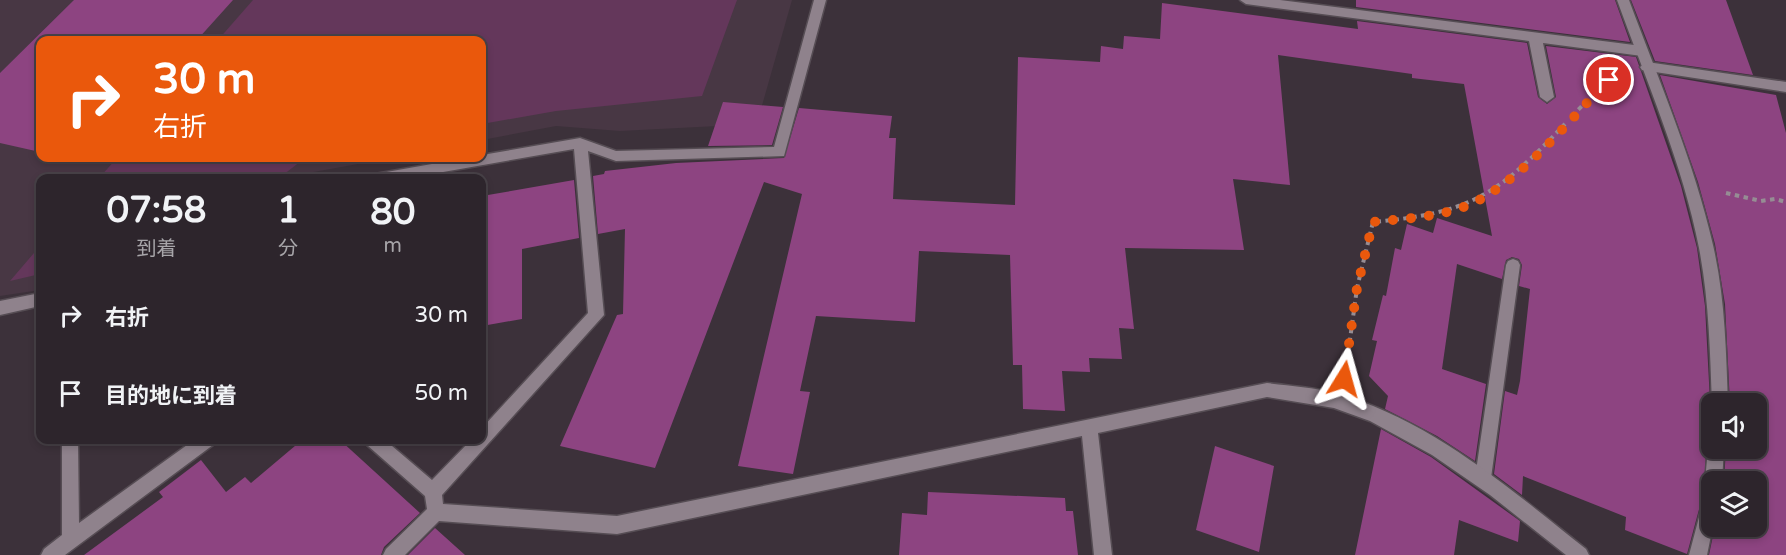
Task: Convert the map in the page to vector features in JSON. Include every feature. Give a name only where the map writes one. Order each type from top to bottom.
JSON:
[{"type":"street","points":[[486,159],[580,143],[616,156],[779,153],[820,0]]},
{"type":"street","points":[[1246,0],[1642,51]]},
{"type":"street","points":[[1623,0],[1690,186],[1706,246],[1717,312],[1720,393]]},
{"type":"street","points":[[1535,37],[1547,97]]},
{"type":"street","points":[[1647,67],[1786,87]]},
{"type":"street","points":[[486,434],[596,315],[580,143]]},
{"type":"street","points":[[403,174],[471,162]]},
{"type":"street","points":[[1483,478],[1513,264]]},
{"type":"street","points":[[0,308],[36,301]]},
{"type":"street","points":[[392,555],[436,512],[617,525],[1267,390],[1341,402],[1398,425],[1483,478],[1580,555]]},
{"type":"street","points":[[1089,427],[1103,555]]},
{"type":"street","points":[[70,444],[71,540]]},
{"type":"street","points":[[50,555],[202,444]]},
{"type":"street","points":[[378,444],[433,492],[436,512]]},
{"type":"street","points":[[433,492],[476,444]]},
{"type":"street","points":[[1698,555],[1702,537]]},
{"type":"path","points":[[1341,402],[1357,288],[1373,222],[1435,215],[1480,200],[1520,171],[1624,64],[1642,51]]},
{"type":"path","points":[[1690,186],[1761,201],[1774,199],[1786,202]]},
{"type":"shaded area","points":[[0,0],[792,0],[761,109],[737,125],[620,131],[556,126],[486,139],[486,36],[36,36],[36,162],[369,162],[307,174],[36,174],[36,291],[0,296]]},
{"type":"shaded area","points":[[253,0],[737,0],[702,96],[556,111],[486,123],[486,36],[222,36]]},
{"type":"shaded area","points":[[113,162],[300,162],[284,174],[103,174]]},
{"type":"shaded area","points":[[36,251],[36,275],[10,281]]},
{"type":"building","points":[[74,0],[233,0],[201,36],[38,36]]},
{"type":"building","points":[[1356,0],[1615,0],[1630,42],[1356,7]]},
{"type":"building","points":[[1631,0],[1726,0],[1753,75],[1655,61]]},
{"type":"building","points":[[1162,3],[1358,29],[1357,21],[1527,43],[1538,97],[1547,104],[1556,97],[1546,46],[1636,57],[1681,186],[1697,248],[1705,306],[1710,393],[1701,393],[1701,459],[1706,459],[1705,471],[1701,471],[1701,502],[1687,554],[1625,530],[1626,517],[1523,476],[1522,495],[1494,474],[1505,391],[1517,395],[1520,381],[1530,289],[1519,286],[1522,265],[1519,259],[1512,257],[1506,260],[1502,279],[1457,264],[1442,369],[1486,384],[1475,461],[1437,436],[1385,409],[1388,396],[1369,376],[1377,341],[1372,340],[1383,295],[1386,296],[1395,248],[1401,250],[1407,224],[1433,233],[1437,218],[1492,236],[1464,84],[1412,78],[1412,74],[1278,55],[1290,185],[1233,179],[1244,250],[1125,248],[1134,329],[1119,328],[1122,359],[1089,358],[1090,372],[1062,371],[1065,411],[1023,409],[1022,365],[1013,365],[1010,255],[919,251],[915,322],[816,316],[800,391],[810,392],[793,474],[738,466],[802,194],[764,182],[655,468],[560,446],[617,315],[623,314],[625,229],[598,234],[593,176],[604,174],[605,171],[676,163],[784,158],[799,108],[892,116],[889,138],[896,138],[893,199],[1015,205],[1018,57],[1100,62],[1101,46],[1123,49],[1124,36],[1160,39]]},
{"type":"building","points":[[36,37],[36,151],[0,143],[0,73]]},
{"type":"building","points":[[1660,75],[1776,95],[1786,133],[1786,555],[1709,555],[1713,537],[1767,537],[1767,471],[1725,471],[1725,459],[1767,459],[1767,393],[1729,393],[1725,304],[1715,244],[1698,182]]},
{"type":"building","points":[[723,102],[783,107],[772,145],[708,146]]},
{"type":"building","points":[[574,180],[579,238],[522,249],[522,319],[486,325],[486,195]]},
{"type":"building","points":[[1381,429],[1431,457],[1520,521],[1518,542],[1459,520],[1454,555],[1355,555]]},
{"type":"building","points":[[297,444],[344,444],[420,513],[384,547],[381,555],[84,555],[163,497],[159,492],[201,460],[226,492],[245,477],[251,483]]},
{"type":"building","points":[[1215,446],[1274,466],[1259,552],[1196,530]]},
{"type":"building","points":[[928,492],[1065,498],[1066,511],[1073,511],[1078,555],[899,555],[902,513],[927,515]]},
{"type":"building","points":[[435,528],[465,555],[408,555]]},
{"type":"route","points":[[1344,379],[1357,288],[1373,222],[1435,215],[1480,200],[1520,171],[1609,80]]}]
